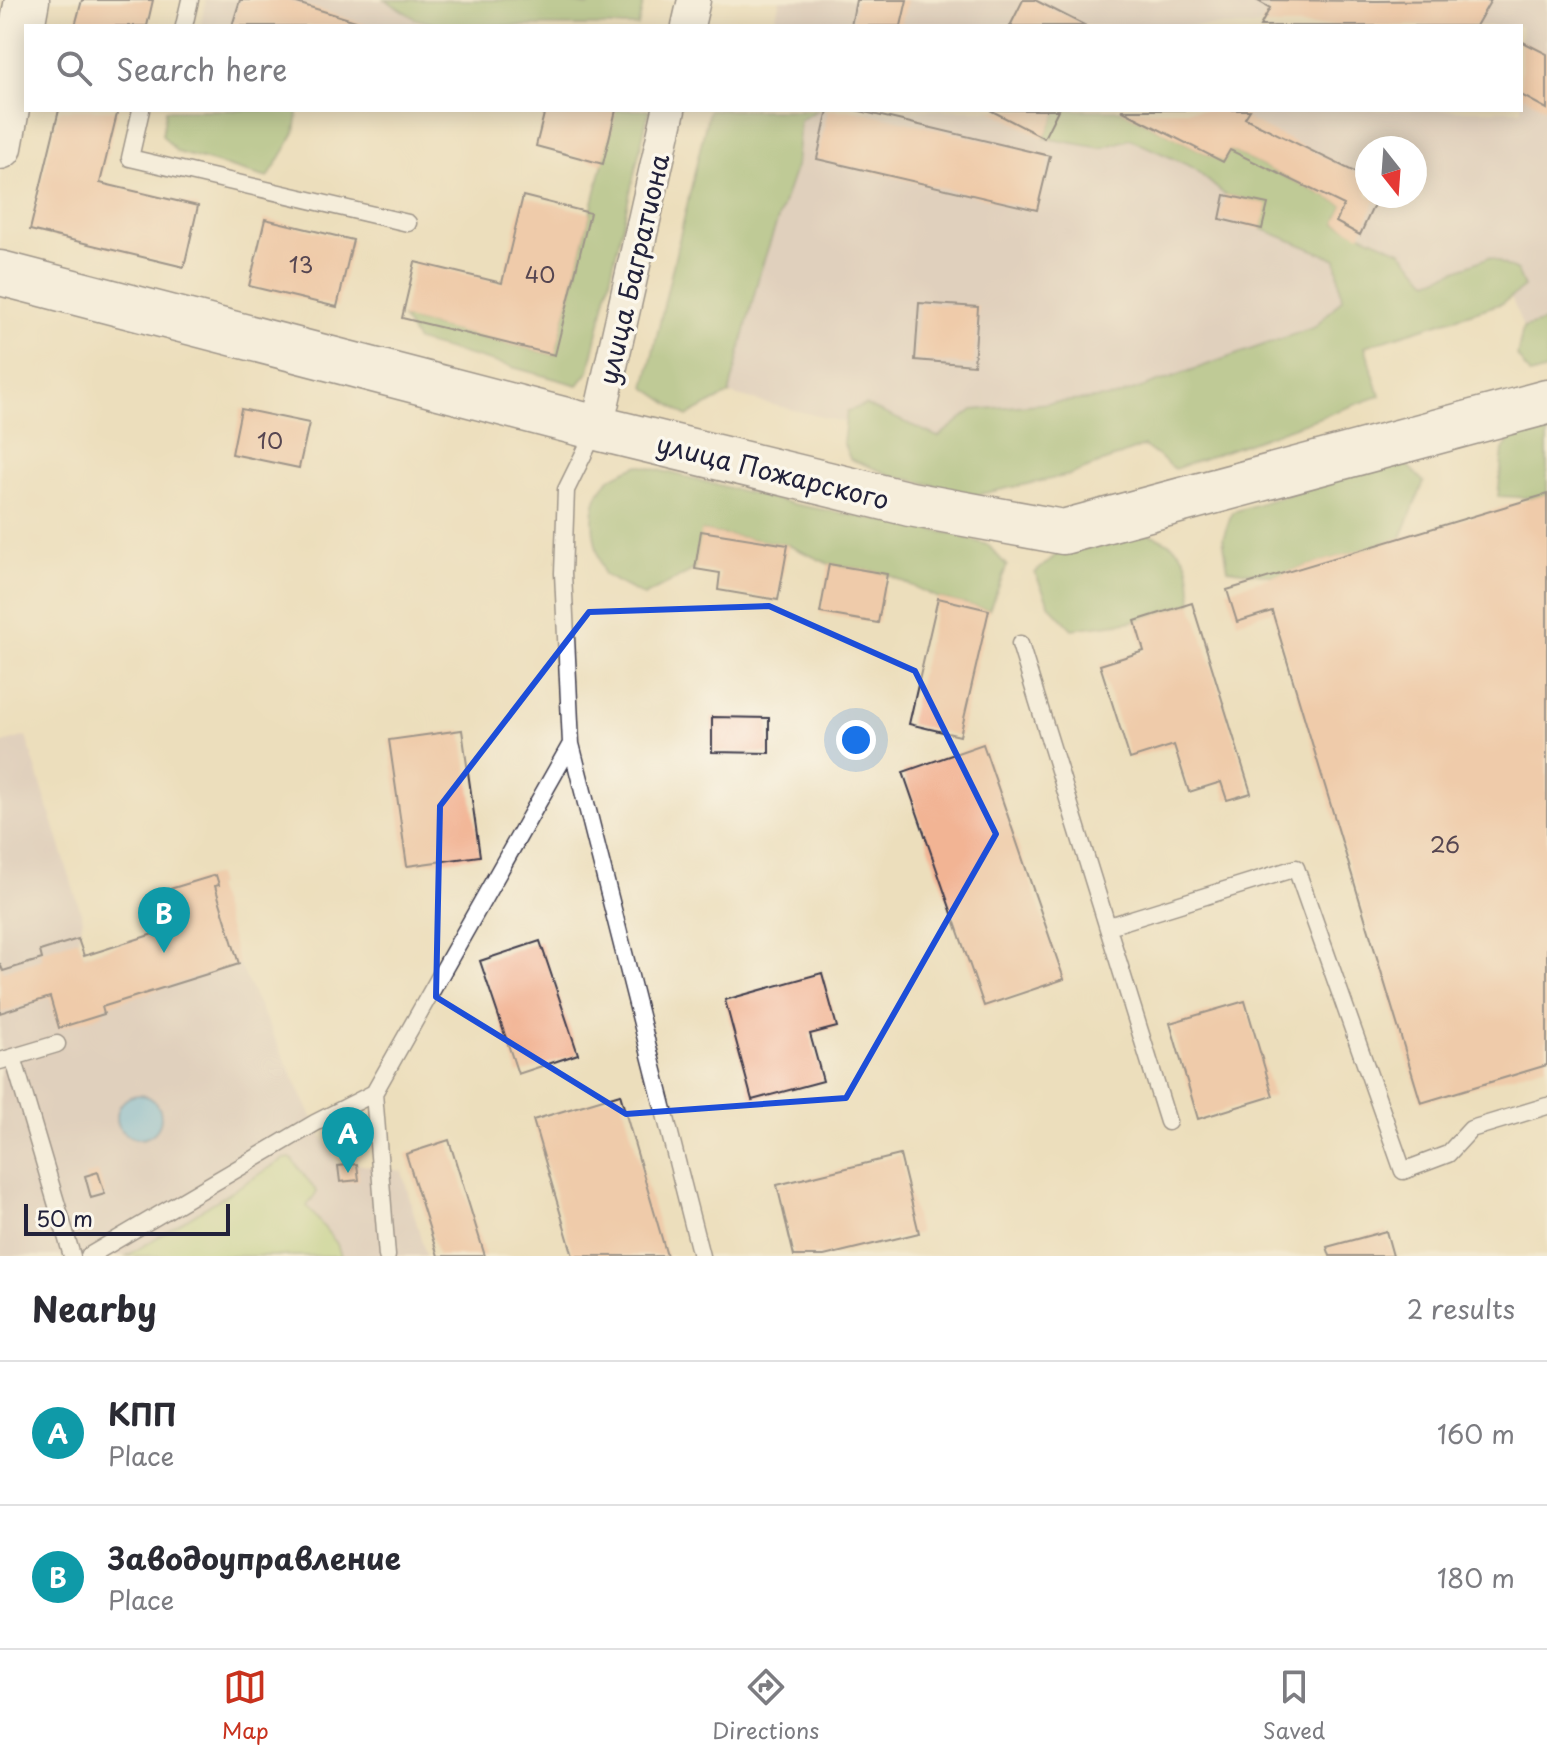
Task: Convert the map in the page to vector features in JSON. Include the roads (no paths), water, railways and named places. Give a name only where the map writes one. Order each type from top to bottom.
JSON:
[{"type":"street","points":[[688,24],[694,0]]},
{"type":"street","points":[[0,147],[24,26]]},
{"type":"street","name":"улица Багратиона","points":[[597,428],[669,112]]},
{"type":"street","name":"улица Пожарского","points":[[0,273],[597,428],[910,504],[1063,532],[1547,402]]},
{"type":"lane","points":[[184,24],[190,0]]},
{"type":"lane","points":[[141,112],[130,158],[408,223]]},
{"type":"lane","points":[[597,428],[566,490],[563,573],[571,744],[701,1256]]},
{"type":"lane","points":[[1020,644],[1168,1122]]},
{"type":"lane","points":[[89,1256],[315,1123],[374,1093],[571,744]]},
{"type":"lane","points":[[1109,926],[1296,868],[1403,1171],[1448,1154],[1471,1129],[1547,1106]]},
{"type":"lane","points":[[57,1044],[6,1059],[72,1256]]},
{"type":"lane","points":[[374,1093],[387,1256]]},
{"type":"water","points":[[139,1095],[155,1101],[161,1117],[155,1133],[139,1139],[123,1133],[117,1117],[123,1101]]},
{"type":"place","name":"Заводоуправление","points":[[164,953]]},
{"type":"place","name":"КПП","points":[[348,1173]]}]
